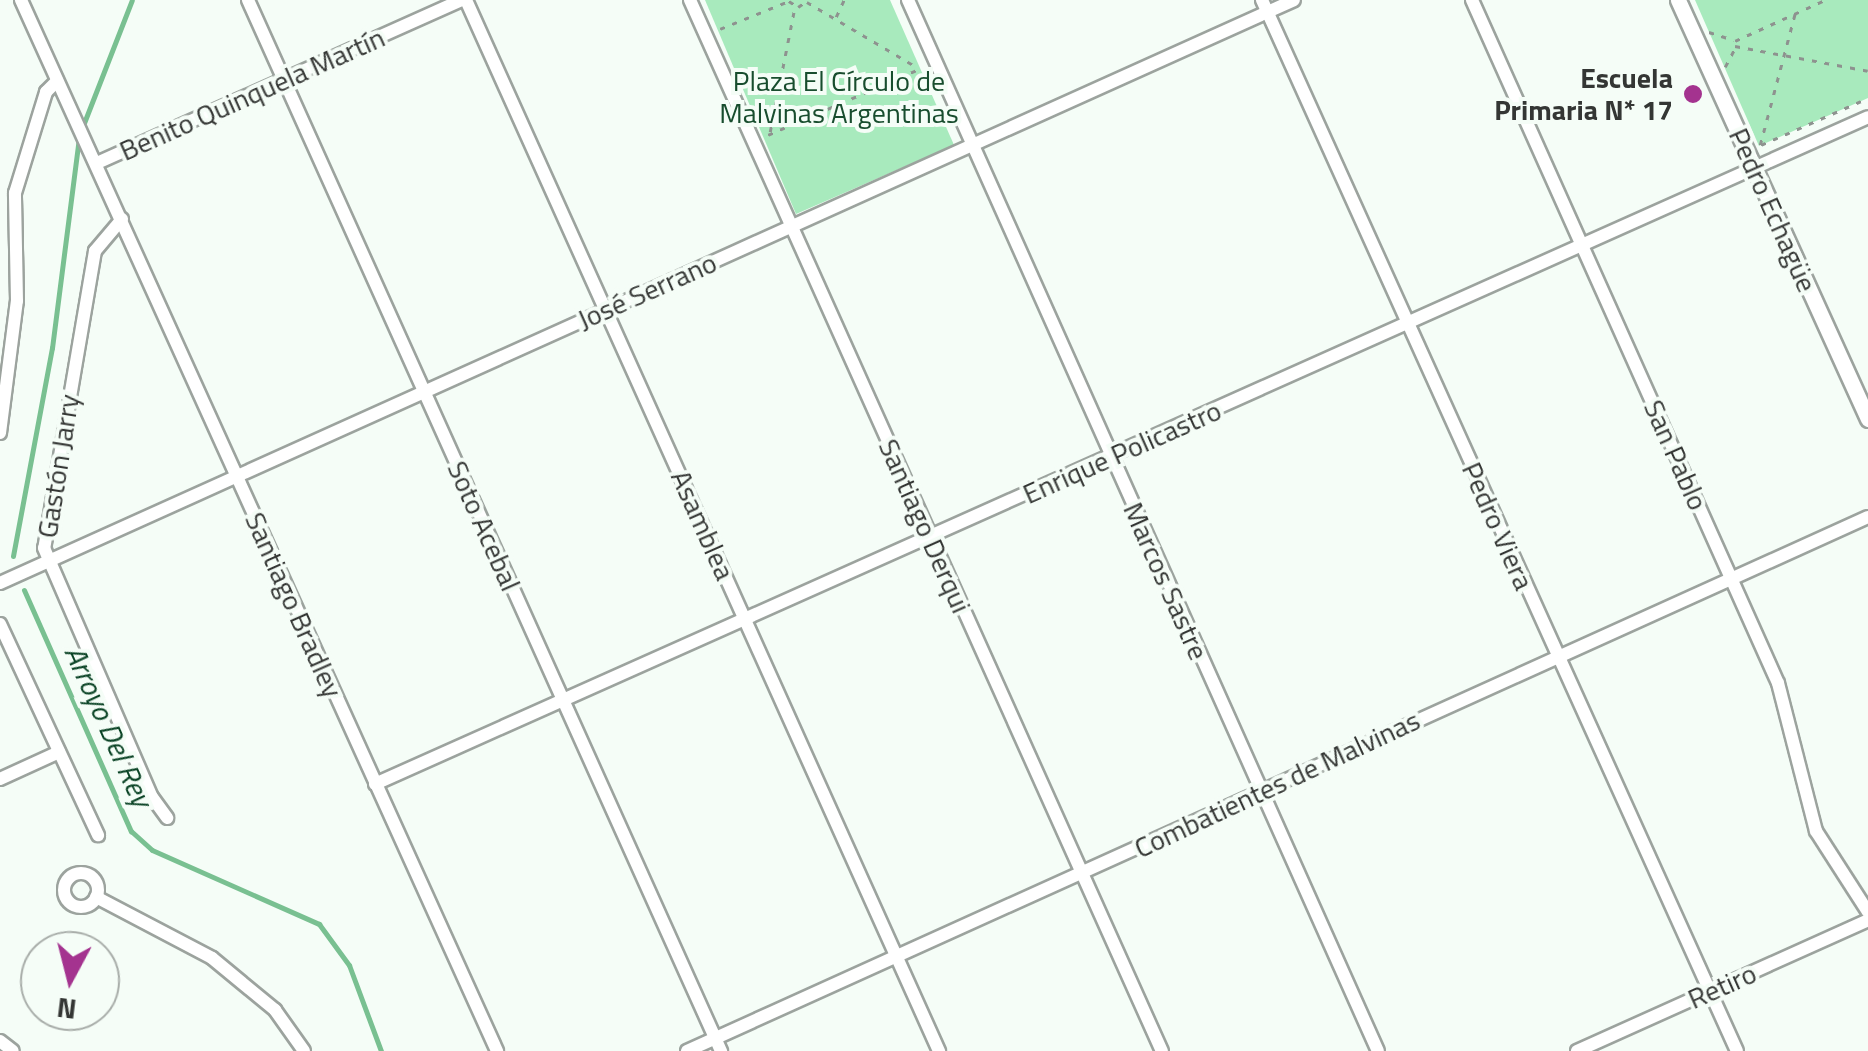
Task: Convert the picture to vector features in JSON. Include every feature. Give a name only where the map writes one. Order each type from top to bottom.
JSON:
[{"type":"street","points":[[0,433],[17,301],[14,193],[46,92],[57,81],[21,0]]},
{"type":"street","name":"Soto Acebal","points":[[248,0],[718,1044]]},
{"type":"street","name":"Benito Quinquela Martín","points":[[95,160],[464,0]]},
{"type":"street","name":"Asamblea","points":[[464,0],[939,1051]]},
{"type":"street","name":"Santiago Derqui","points":[[690,0],[795,224],[929,538],[1162,1051]]},
{"type":"street","name":"Marcos Sastre","points":[[908,0],[1378,1051]]},
{"type":"street","name":"José Serrano","points":[[0,582],[972,145],[1265,6],[1294,0]]},
{"type":"street","name":"San Pablo","points":[[1472,0],[1778,684],[1816,832],[1868,912]]},
{"type":"street","name":"Pedro Echagüe","points":[[1678,0],[1868,420]]},
{"type":"street","name":"Pedro Viera","points":[[1265,6],[1556,658],[1737,1051]]},
{"type":"street","name":"Santiago Bradley","points":[[57,81],[497,1051]]},
{"type":"street","name":"Enrique Policastro","points":[[375,784],[563,705],[1868,117]]},
{"type":"street","name":"Gastón Jarry","points":[[122,219],[95,251],[46,560],[167,818]]},
{"type":"street","name":"Combatientes de Malvinas","points":[[687,1051],[718,1044],[896,955],[1868,517]]},
{"type":"street","points":[[0,624],[98,835]]},
{"type":"street","points":[[0,778],[59,752]]},
{"type":"street","points":[[96,897],[245,982],[304,1051]]},
{"type":"street","name":"Retiro","points":[[1577,1051],[1868,920]]},
{"type":"street","points":[[0,1041],[12,1051]]},
{"type":"path","points":[[706,35],[789,0],[795,6]]},
{"type":"path","points":[[835,18],[844,0]]},
{"type":"path","points":[[1725,68],[1735,44],[1825,0]]},
{"type":"path","points":[[795,6],[808,1],[919,69]]},
{"type":"path","points":[[770,134],[795,6]]},
{"type":"path","points":[[1760,146],[1795,13]]},
{"type":"path","points":[[1702,16],[1732,83]]},
{"type":"path","points":[[1709,32],[1735,44],[1868,70]]},
{"type":"path","points":[[756,141],[936,61]]},
{"type":"path","points":[[1760,146],[1868,98]]},
{"type":"path","points":[[1752,130],[1760,146]]},
{"type":"green space","name":"Plaza El Círculo de Malvinas Argentinas","points":[[705,0],[890,0],[954,145],[796,214]]},
{"type":"green space","points":[[1695,0],[1868,0],[1868,98],[1759,146]]},
{"type":"waterway","name":"Arroyo Del Rey","points":[[82,128],[132,0]]},
{"type":"waterway","name":"Arroyo Del Rey","points":[[13,556],[52,348],[79,138]]},
{"type":"waterway","name":"Arroyo Del Rey","points":[[24,590],[131,831],[152,850],[319,924],[349,965],[381,1051]]},
{"type":"place","name":"Escuela Primaria N* 17","points":[[1693,94]]}]
